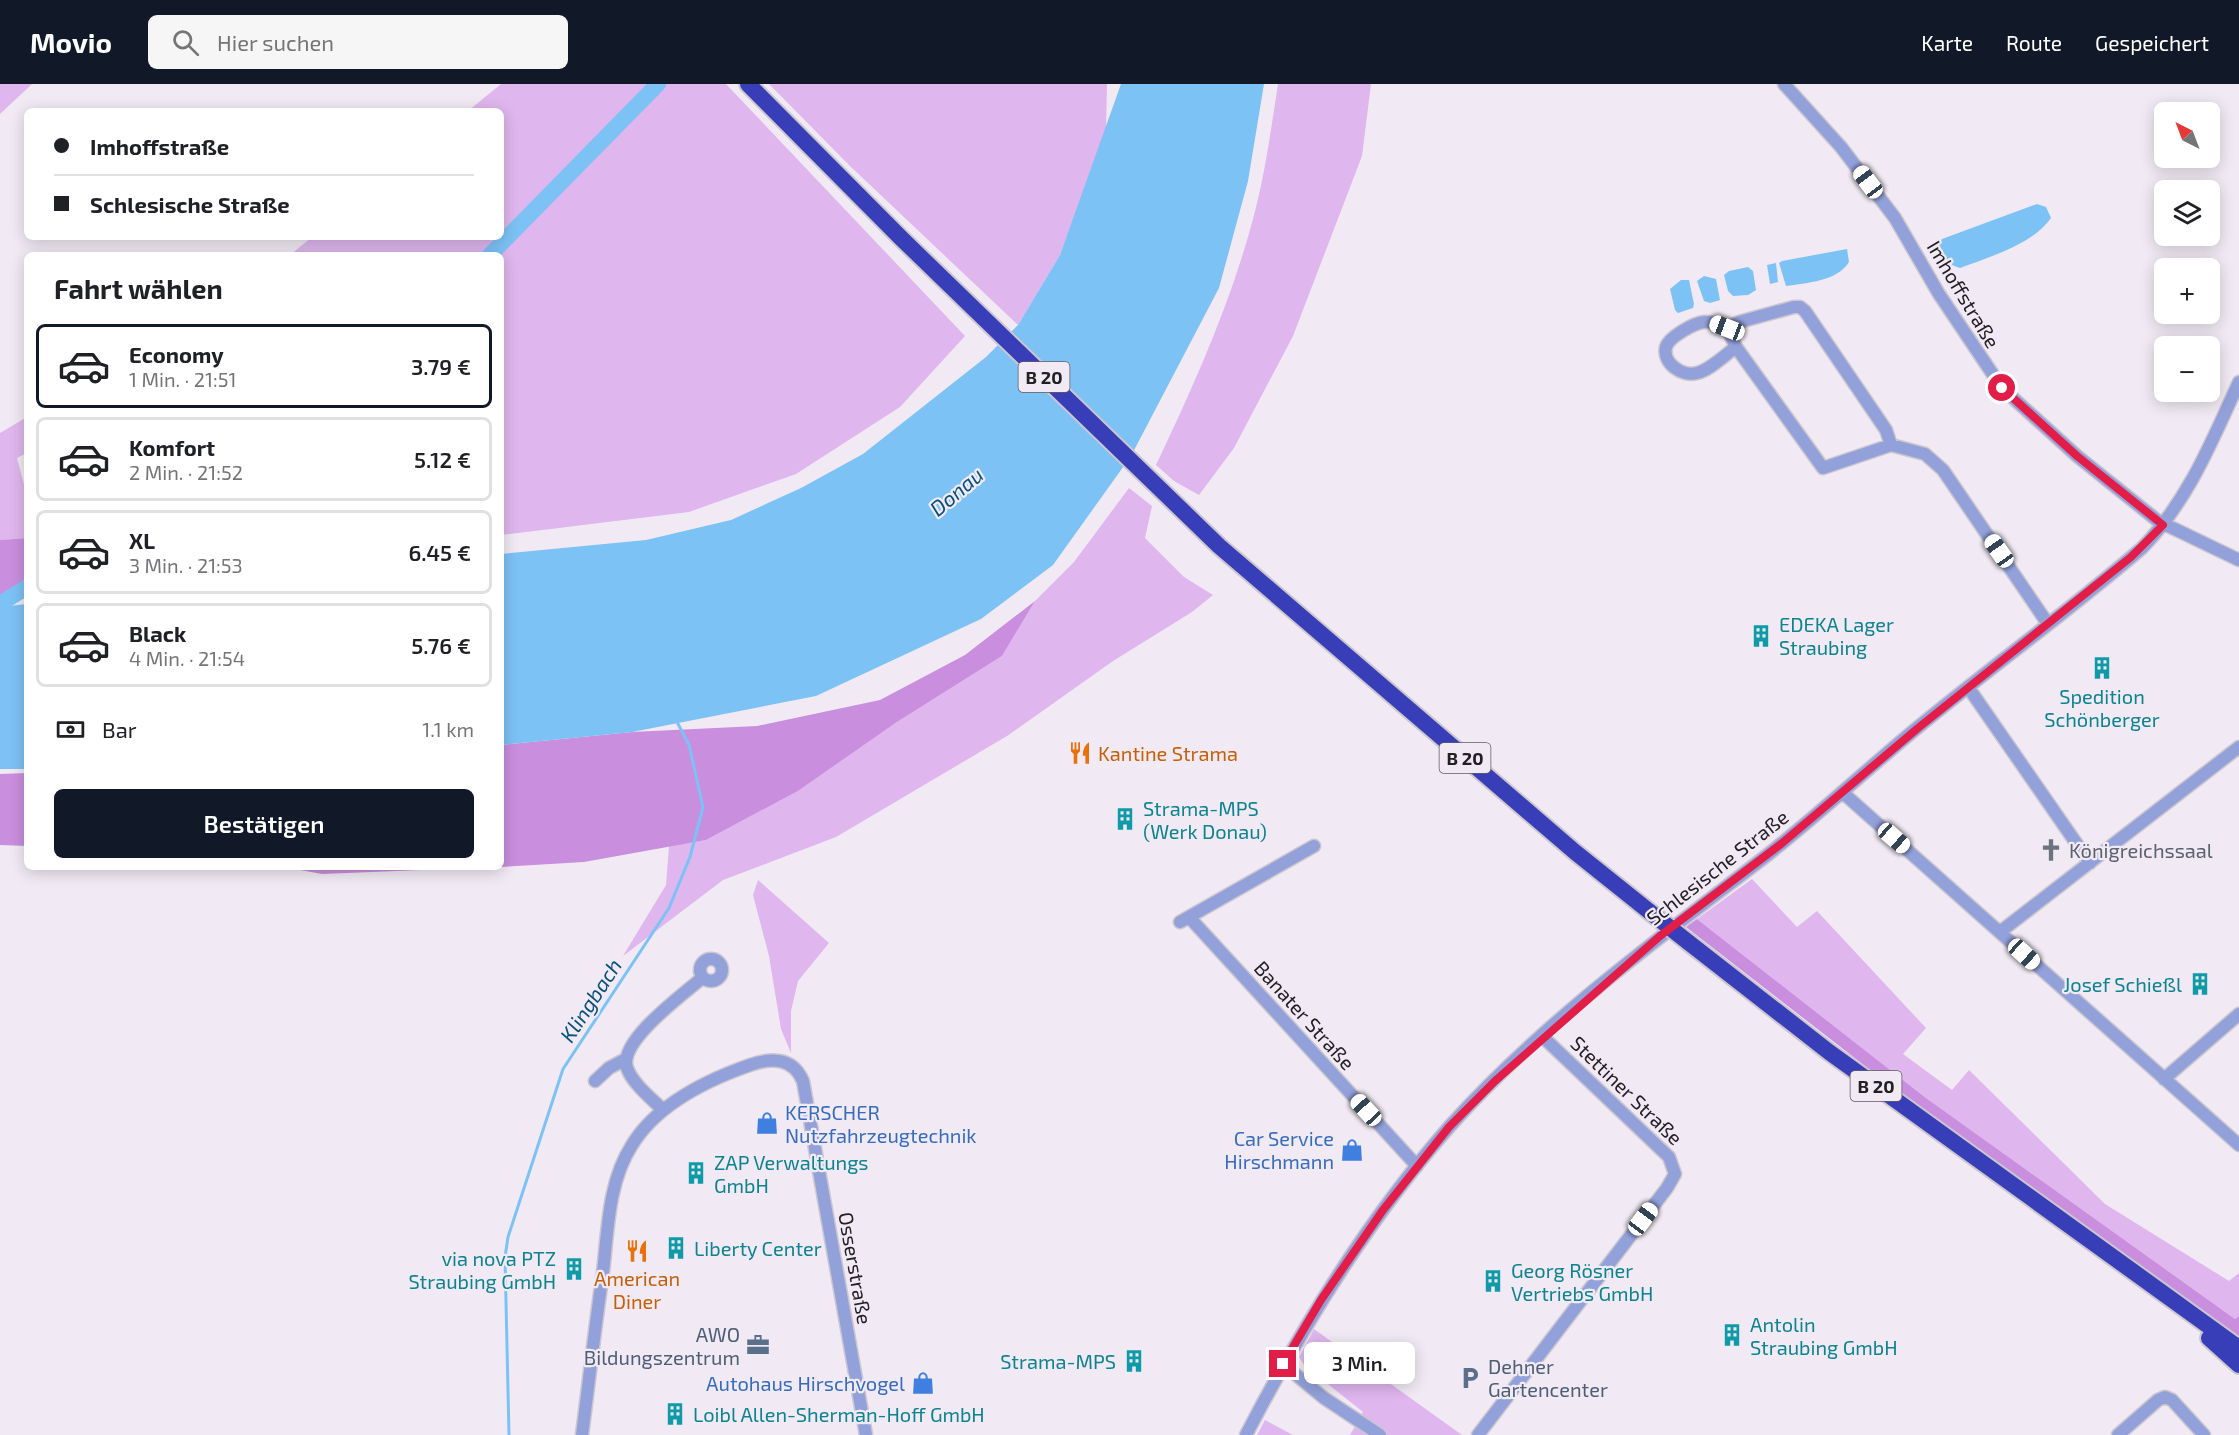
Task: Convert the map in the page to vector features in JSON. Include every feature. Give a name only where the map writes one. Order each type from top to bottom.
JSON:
[{"type":"highway","name":"B 20","points":[[748,84],[902,239],[1187,515],[1380,686],[1575,852],[1829,1052],[2239,1348]]},
{"type":"highway","points":[[2155,1289],[2239,1365]]},
{"type":"street","name":"Imhoffstraße","points":[[1784,84],[1841,147],[1895,218],[1939,294],[2002,388],[2077,456],[2163,525],[2239,560]]},
{"type":"street","points":[[1736,348],[1697,373],[1681,372],[1671,365],[1666,354],[1666,344],[1700,323],[1706,321],[1727,328],[1739,322],[1800,307],[1886,430],[1891,445]]},
{"type":"street","points":[[1727,328],[1736,348],[1823,468],[1891,445],[1925,454],[1943,470],[2048,624]]},
{"type":"street","name":"Schlesische Straße","points":[[1246,1435],[1283,1364],[1356,1248],[1417,1166],[1470,1105],[1543,1037],[1660,936],[1781,844],[1968,687],[2142,548],[2163,525],[2194,478],[2239,382]]},
{"type":"street","points":[[1968,687],[2090,863]]},
{"type":"street","points":[[2000,932],[2239,747]]},
{"type":"street","points":[[1842,792],[2239,1145]]},
{"type":"street","name":"Banater Straße","points":[[1314,846],[1184,919],[1417,1166]]},
{"type":"street","points":[[582,1435],[616,1180],[632,1144],[663,1110],[637,1084],[626,1066],[628,1049],[641,1032],[702,978]]},
{"type":"street","points":[[2164,1079],[2239,1014]]},
{"type":"street","name":"Stettiner Straße","points":[[1478,1435],[1675,1174],[1669,1157],[1543,1037]]},
{"type":"street","points":[[595,1081],[609,1068],[626,1059]]},
{"type":"street","name":"Osserstraße","points":[[663,1110],[709,1083],[768,1060],[785,1060],[798,1070],[803,1081],[866,1435]]},
{"type":"street","points":[[1283,1364],[1324,1398],[1380,1435]]},
{"type":"street","points":[[2118,1435],[2158,1400],[2165,1397],[2172,1400],[2204,1435]]},
{"type":"shaded area","points":[[0,84],[32,84],[0,114]]},
{"type":"shaded area","points":[[501,84],[726,84],[965,336],[900,407],[796,474],[689,512],[504,535],[504,252],[294,252],[308,240],[504,240],[504,108],[472,108]]},
{"type":"shaded area","points":[[769,84],[1107,84],[1106,132],[1060,255],[1018,325],[850,166]]},
{"type":"shaded area","points":[[1278,84],[1371,84],[1362,156],[1293,336],[1234,448],[1199,495],[1174,481],[1156,465],[1210,344],[1244,251],[1261,186]]},
{"type":"shaded area","points":[[24,419],[24,454],[17,458],[24,485],[24,538],[0,540],[0,433]]},
{"type":"shaded area","points":[[1129,488],[1152,506],[1145,538],[1184,577],[1213,595],[1192,612],[1113,661],[1007,736],[836,837],[723,880],[623,956],[666,885],[669,846],[706,840],[798,791],[897,722],[1002,656],[1035,601],[1074,562]]},
{"type":"shaded area","points":[[24,538],[24,598],[0,601],[0,540]]},
{"type":"shaded area","points":[[1035,601],[1002,656],[897,722],[798,791],[706,840],[584,862],[504,867],[504,745],[632,732],[757,726],[880,700],[965,655]]},
{"type":"shaded area","points":[[24,773],[24,846],[0,845],[0,774]]},
{"type":"shaded area","points":[[300,870],[421,870],[322,874]]},
{"type":"shaded area","points":[[1752,879],[1797,927],[1817,911],[1926,1028],[1903,1054],[1952,1090],[1969,1070],[2105,1204],[2229,1281],[2239,1273],[2239,1316],[2235,1319],[1926,1098],[1697,919]]},
{"type":"shaded area","points":[[758,880],[829,943],[798,981],[791,1011],[791,1053],[781,1029],[769,956],[753,895]]},
{"type":"shaded area","points":[[1697,919],[1926,1098],[2235,1319],[2239,1316],[2239,1337],[1923,1111],[1686,927]]},
{"type":"shaded area","points":[[1314,1329],[1462,1435],[1350,1435],[1363,1412],[1304,1365],[1299,1357]]},
{"type":"shaded area","points":[[1265,1420],[1293,1435],[1257,1435]]},
{"type":"water","name":"Donau","points":[[1121,84],[1264,84],[1248,181],[1219,288],[1131,456],[1053,565],[981,619],[816,696],[632,732],[504,745],[504,554],[646,540],[731,520],[801,488],[863,454],[986,357],[1018,325],[1060,255]]},
{"type":"water","points":[[2037,204],[2046,207],[2051,218],[2033,236],[2022,243],[1960,268],[1949,262],[1941,252],[1938,244],[1942,239]]},
{"type":"water","points":[[1847,249],[1849,262],[1837,273],[1821,280],[1786,286],[1779,263],[1782,261]]},
{"type":"water","points":[[1776,263],[1778,282],[1770,284],[1767,265]]},
{"type":"water","points":[[1748,267],[1753,271],[1756,290],[1748,295],[1733,296],[1728,291],[1724,275],[1729,271]]},
{"type":"water","points":[[1704,276],[1716,279],[1720,300],[1710,303],[1704,301],[1697,281]]},
{"type":"water","points":[[1681,280],[1689,280],[1694,304],[1693,308],[1678,313],[1675,310],[1670,289]]},
{"type":"water","points":[[24,604],[24,769],[0,769],[0,607]]},
{"type":"waterway","points":[[493,252],[658,84]]},
{"type":"waterway","points":[[0,604],[24,589]]},
{"type":"waterway","name":"Klingbach","points":[[509,1435],[505,1257],[508,1237],[563,1069],[669,908],[690,857],[703,807],[689,745],[676,720]]},
{"type":"place","name":"EDEKA Lager Straubing","points":[[1761,636]]},
{"type":"place","name":"Spedition Schönberger","points":[[2102,668]]},
{"type":"place","name":"Kantine Strama","points":[[1080,753]]},
{"type":"place","name":"Strama-MPS (Werk Donau)","points":[[1125,819]]},
{"type":"place","name":"Königreichssaal","points":[[2051,850]]},
{"type":"place","name":"Josef Schießl","points":[[2200,984]]},
{"type":"place","name":"KERSCHER Nutzfahrzeugtechnik","points":[[767,1123]]},
{"type":"place","name":"Car Service Hirschmann","points":[[1352,1150]]},
{"type":"place","name":"ZAP Verwaltungs GmbH","points":[[696,1173]]},
{"type":"place","name":"Liberty Center","points":[[676,1248]]},
{"type":"place","name":"American Diner","points":[[637,1251]]},
{"type":"place","name":"via nova PTZ Straubing GmbH","points":[[574,1269]]},
{"type":"place","name":"Georg Rösner Vertriebs GmbH","points":[[1493,1281]]},
{"type":"place","name":"Antolin Straubing GmbH","points":[[1732,1335]]},
{"type":"place","name":"AWO Bildungszentrum","points":[[758,1345]]},
{"type":"place","name":"Strama-MPS","points":[[1134,1361]]},
{"type":"place","name":"Dehner Gartencenter","points":[[1470,1378]]},
{"type":"place","name":"Autohaus Hirschvogel","points":[[923,1383]]},
{"type":"place","name":"Loibl Allen-Sherman-Hoff GmbH","points":[[675,1414]]},
{"type":"route","points":[[1283,1364],[1321,1300],[1383,1210],[1449,1127],[1495,1081],[1660,936],[1781,844],[1918,728],[2142,548],[2163,525],[2031,417],[2002,388]]}]
